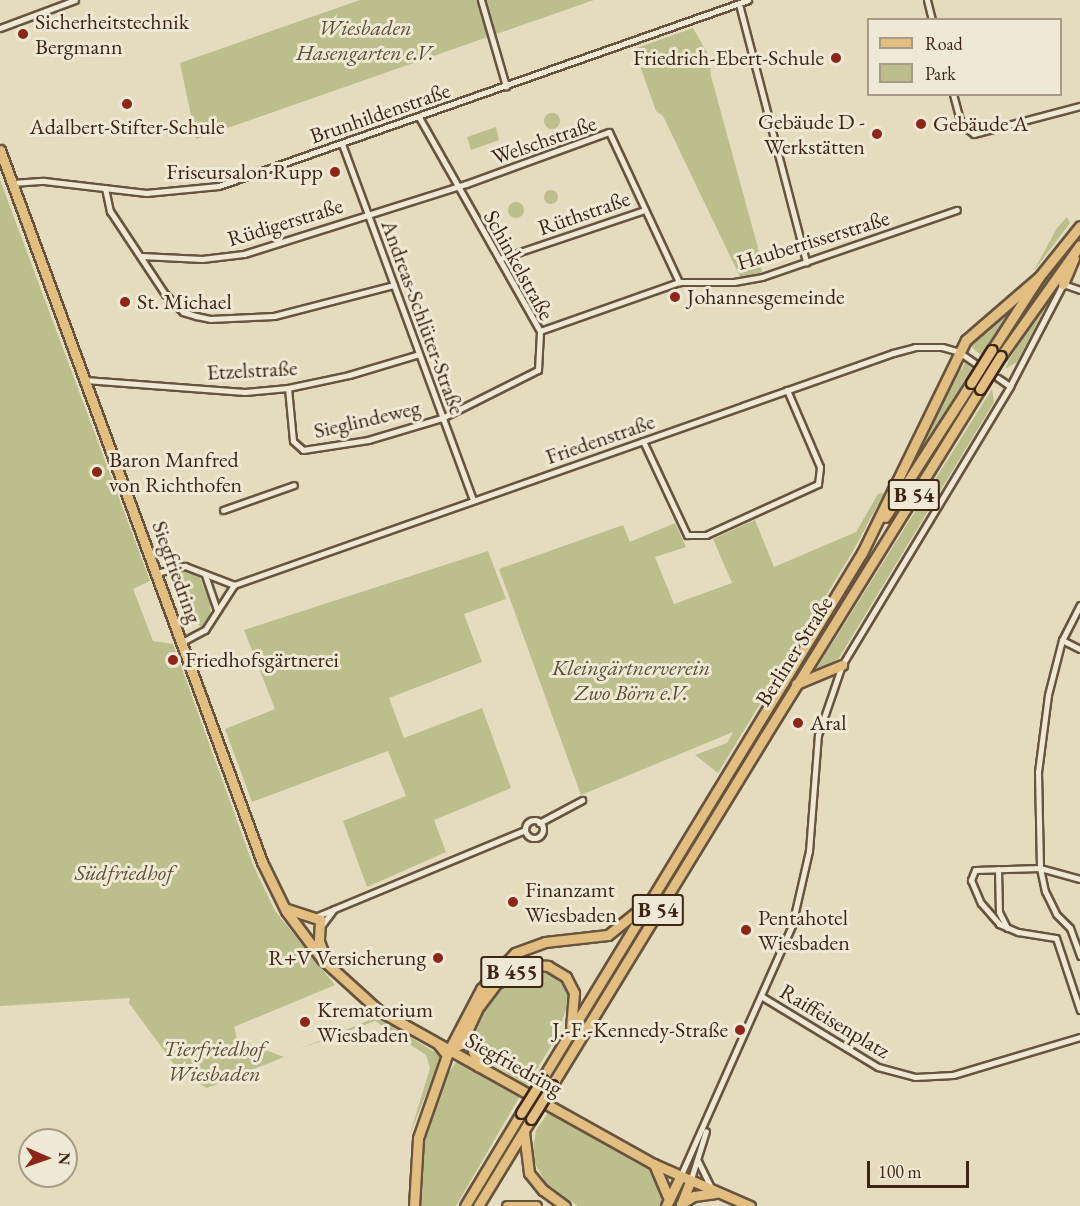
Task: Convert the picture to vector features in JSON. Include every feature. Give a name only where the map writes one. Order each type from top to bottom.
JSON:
[{"type":"main road","name":"Siegfriedring","points":[[0,150],[262,862],[283,905],[307,920],[322,924]]},
{"type":"main road","name":"Berliner Straße","points":[[657,889],[862,553],[1039,277],[1080,226]]},
{"type":"main road","name":"Berliner Straße","points":[[524,1130],[796,684],[980,389],[1080,246]]},
{"type":"main road","points":[[1063,284],[1080,246]]},
{"type":"main road","points":[[862,553],[959,352],[978,327],[1039,277]]},
{"type":"main road","points":[[796,684],[842,665]]},
{"type":"main road","points":[[449,1050],[481,989],[515,953],[545,942],[608,935],[630,921],[657,889]]},
{"type":"main road","name":"B 54","points":[[570,1034],[657,889]]},
{"type":"main road","name":"Siegfriedring","points":[[307,920],[309,938],[316,953],[375,1008],[680,1178],[750,1206]]},
{"type":"main road","points":[[322,924],[319,935],[328,965]]},
{"type":"main road","points":[[309,938],[319,935]]},
{"type":"main road","name":"B 455","points":[[465,1206],[570,1034],[575,1002],[570,983],[555,969],[539,964],[516,970],[496,984],[477,1009],[467,1032]]},
{"type":"main road","points":[[449,1050],[458,1047],[467,1032]]},
{"type":"main road","points":[[467,1032],[478,1066]]},
{"type":"main road","points":[[414,1206],[418,1138],[447,1055],[439,1044]]},
{"type":"main road","points":[[524,1130],[529,1173],[543,1190],[565,1206]]},
{"type":"main road","name":"B 54","points":[[478,1206],[524,1130]]},
{"type":"main road","points":[[654,1164],[668,1203]]},
{"type":"main road","points":[[668,1203],[680,1178]]},
{"type":"main road","points":[[680,1205],[690,1182]]},
{"type":"main road","points":[[680,1205],[694,1196],[716,1193]]},
{"type":"main road","points":[[507,1206],[536,1206]]},
{"type":"street","points":[[0,28],[75,0]]},
{"type":"street","points":[[481,0],[506,86]]},
{"type":"street","name":"Brunhildenstraße","points":[[12,183],[44,181],[167,193],[208,188],[342,144],[748,0]]},
{"type":"street","points":[[927,0],[932,18]]},
{"type":"street","points":[[739,4],[806,262]]},
{"type":"street","points":[[954,96],[961,124],[974,134],[1080,106]]},
{"type":"street","name":"Schinkelstraße","points":[[419,117],[540,331],[536,374],[442,418]]},
{"type":"street","name":"Welschstraße","points":[[368,215],[609,132],[679,282]]},
{"type":"street","name":"Andreas-Schlüter-Straße","points":[[342,144],[473,501]]},
{"type":"street","points":[[105,188],[110,211],[172,303],[183,312],[210,319],[274,316],[394,285]]},
{"type":"street","name":"Rüthstraße","points":[[499,259],[645,210]]},
{"type":"street","name":"Hauberrisserstraße","points":[[540,331],[679,282],[744,281],[957,210]]},
{"type":"street","name":"Rüdigerstraße","points":[[141,256],[224,258],[368,215]]},
{"type":"street","points":[[680,1178],[710,1118],[792,925],[803,887],[818,735],[842,665],[1010,386],[1063,284],[1080,290]]},
{"type":"street","name":"Friedenstraße","points":[[234,585],[915,347],[959,352],[976,364]]},
{"type":"street","name":"Etzelstraße","points":[[85,380],[245,392],[288,388],[419,354]]},
{"type":"street","points":[[998,378],[1010,386]]},
{"type":"street","name":"Sieglindeweg","points":[[288,388],[293,441],[299,449],[368,440],[442,418]]},
{"type":"street","points":[[643,441],[687,535],[706,536],[818,484],[820,467],[787,390]]},
{"type":"street","points":[[223,510],[294,485]]},
{"type":"street","points":[[156,573],[185,566],[234,585],[205,630],[182,642]]},
{"type":"street","points":[[204,574],[217,610]]},
{"type":"street","points":[[1080,605],[1062,640],[1040,749],[1040,868],[1048,900],[1070,928],[1080,956]]},
{"type":"street","points":[[1062,640],[1080,649]]},
{"type":"street","points":[[307,920],[525,830],[528,822],[539,822],[582,800]]},
{"type":"street","points":[[525,830],[529,837],[537,837],[542,830],[539,822]]},
{"type":"street","points":[[1080,879],[1040,868],[975,870],[971,880],[987,912],[1008,929],[1056,938],[1080,1010]]},
{"type":"street","points":[[998,869],[999,912],[1008,929]]},
{"type":"street","points":[[322,924],[337,906]]},
{"type":"street","name":"Raiffeisenplatz","points":[[761,996],[892,1073],[930,1078],[953,1075],[1080,1037]]},
{"type":"street","points":[[690,1182],[710,1118]]},
{"type":"street","points":[[698,1159],[716,1193]]},
{"type":"green space","name":"Wiesbaden Hasengarten e.V.","points":[[360,0],[594,0],[196,139],[180,63]]},
{"type":"green space","points":[[693,28],[709,56],[711,76],[758,248],[762,272],[741,279],[663,116],[656,111],[634,49]]},
{"type":"green space","points":[[552,113],[558,115],[560,121],[558,127],[552,129],[546,127],[544,121],[546,115]]},
{"type":"green space","points":[[496,127],[499,140],[471,150],[467,137]]},
{"type":"green space","name":"Südfriedhof","points":[[0,180],[150,581],[133,589],[153,641],[173,644],[253,865],[275,911],[335,985],[234,1027],[237,1039],[284,1057],[207,1088],[179,1071],[129,1003],[130,998],[0,1006]]},
{"type":"green space","points":[[548,190],[554,190],[558,197],[554,204],[548,204],[544,200],[544,194]]},
{"type":"green space","points":[[516,202],[524,210],[516,218],[508,210]]},
{"type":"green space","points":[[1067,217],[1070,223],[1033,272],[1057,228]]},
{"type":"green space","points":[[1080,233],[996,357],[993,356],[1033,294]]},
{"type":"green space","points":[[1058,283],[1017,362],[1005,369],[1009,360]]},
{"type":"green space","points":[[1022,296],[981,355],[968,344]]},
{"type":"green space","points":[[965,363],[972,369],[896,493],[955,367],[961,370]]},
{"type":"green space","points":[[992,389],[994,402],[839,658],[813,674]]},
{"type":"green space","name":"Kleingärtnerverein Zwo Börn e.V.","points":[[884,493],[853,551],[718,773],[695,755],[727,743],[733,732],[581,795],[499,569],[623,525],[630,542],[675,523],[686,547],[655,557],[674,604],[732,583],[713,539],[755,520],[774,567],[856,532],[878,494]]},
{"type":"green space","points":[[488,551],[506,599],[464,614],[482,662],[389,698],[404,738],[482,708],[511,788],[434,820],[446,852],[367,887],[343,821],[406,796],[388,751],[252,802],[225,729],[275,709],[244,630]]},
{"type":"green space","points":[[186,569],[199,576],[210,602],[211,617],[202,627],[192,621],[177,582],[179,573]]},
{"type":"green space","points":[[534,969],[558,976],[565,984],[569,1001],[556,1038],[527,1085],[490,1063],[477,1050],[474,1040],[475,1028],[494,997],[521,973]]},
{"type":"green space","points":[[377,1017],[441,1056],[409,1137],[430,1068],[426,1055],[375,1021],[297,1050]]},
{"type":"green space","points":[[457,1061],[521,1094],[456,1206],[418,1206],[422,1139],[440,1085]]},
{"type":"green space","points":[[550,1110],[648,1167],[663,1197],[661,1206],[578,1206],[546,1183],[533,1160],[533,1149],[536,1130]]},
{"type":"place","name":"Sicherheitstechnik Bergmann","points":[[23,34]]},
{"type":"place","name":"Friedrich-Ebert-Schule","points":[[836,58]]},
{"type":"place","name":"Adalbert-Stifter-Schule","points":[[127,104]]},
{"type":"place","name":"Gebäude A","points":[[921,124]]},
{"type":"place","name":"Gebäude D - Werkstätten","points":[[877,134]]},
{"type":"place","name":"Friseursalon Rupp","points":[[335,172]]},
{"type":"place","name":"Johannesgemeinde","points":[[675,297]]},
{"type":"place","name":"St. Michael","points":[[125,302]]},
{"type":"place","name":"Baron Manfred von Richthofen","points":[[97,472]]},
{"type":"place","name":"Friedhofsgärtnerei","points":[[173,660]]},
{"type":"place","name":"Aral","points":[[798,723]]},
{"type":"place","name":"Finanzamt Wiesbaden","points":[[513,902]]},
{"type":"place","name":"Pentahotel Wiesbaden","points":[[746,930]]},
{"type":"place","name":"R+V Versicherung","points":[[438,958]]},
{"type":"place","name":"Krematorium Wiesbaden","points":[[305,1022]]},
{"type":"place","name":"J.-F.-Kennedy-Straße","points":[[740,1030]]},
{"type":"park label","name":"Tierfriedhof Wiesbaden","points":[[214,1060]]}]
